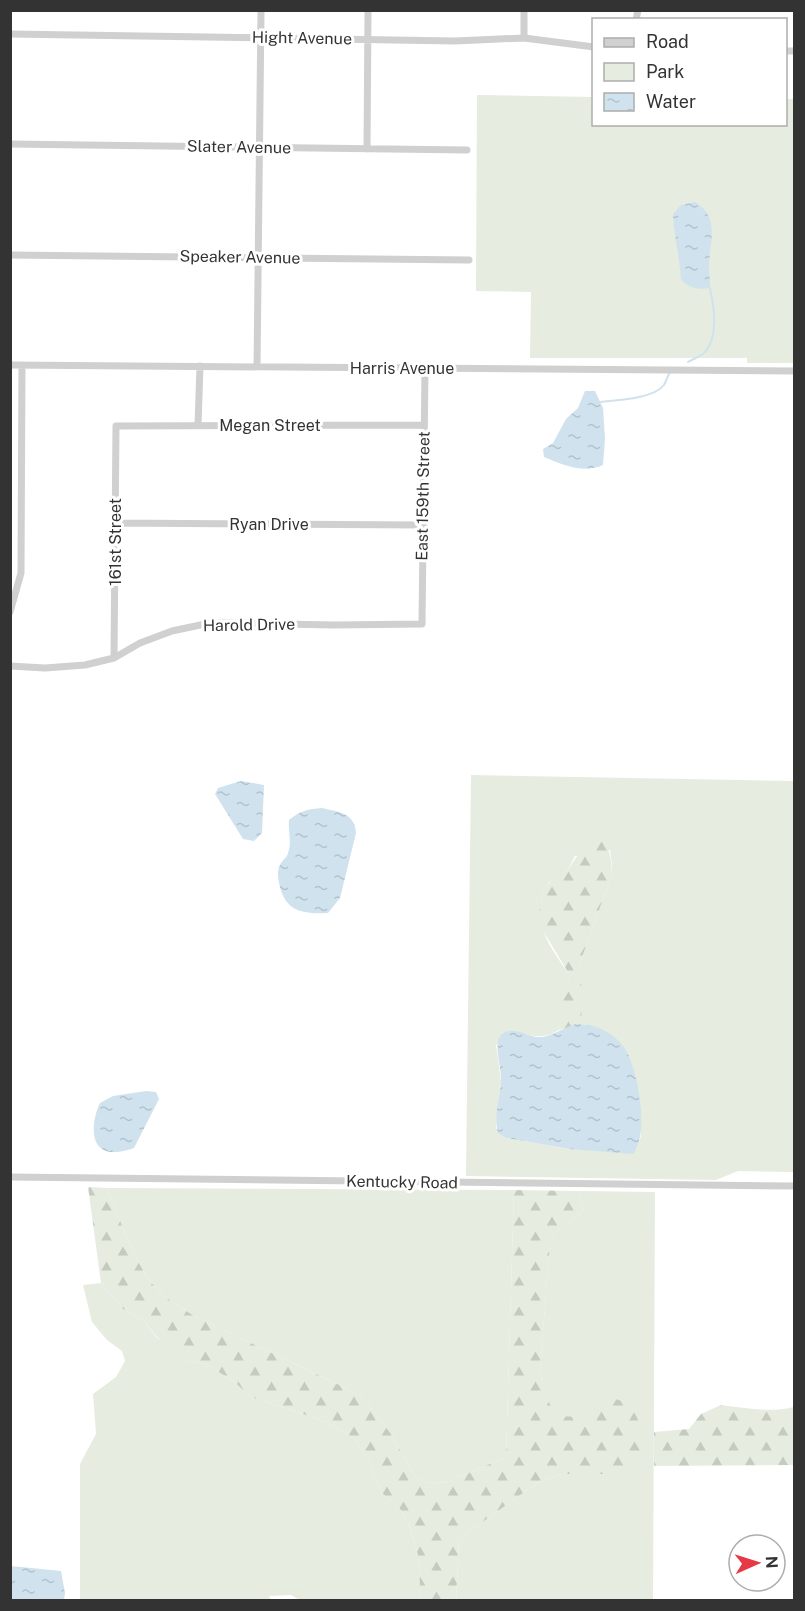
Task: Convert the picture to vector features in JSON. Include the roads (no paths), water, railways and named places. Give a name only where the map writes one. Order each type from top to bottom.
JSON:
[{"type":"street","points":[[257,367],[261,10]]},
{"type":"street","points":[[367,149],[368,10]]},
{"type":"street","points":[[524,10],[524,38]]},
{"type":"street","name":"Hight Avenue","points":[[10,34],[455,41],[524,38],[592,47]]},
{"type":"street","name":"Slater Avenue","points":[[10,144],[467,150]]},
{"type":"street","name":"Speaker Avenue","points":[[10,255],[469,260]]},
{"type":"street","name":"Harris Avenue","points":[[10,364],[795,371]]},
{"type":"street","points":[[10,612],[21,573],[22,365]]},
{"type":"street","points":[[198,426],[200,366]]},
{"type":"street","name":"East 159th Street","points":[[422,624],[425,369]]},
{"type":"street","name":"Megan Street","points":[[116,426],[424,425]]},
{"type":"street","name":"161st Street","points":[[114,658],[116,426]]},
{"type":"street","name":"Ryan Drive","points":[[115,523],[423,525]]},
{"type":"street","name":"Harold Drive","points":[[10,666],[65,668],[114,658],[154,637],[205,624],[422,624]]},
{"type":"street","name":"Kentucky Road","points":[[10,1177],[795,1186]]},
{"type":"water","points":[[695,202],[708,214],[711,222],[710,288],[694,288],[681,280],[673,214],[681,205]]},
{"type":"water","points":[[585,391],[595,391],[603,408],[605,439],[603,465],[581,469],[544,457],[543,449],[553,443],[566,419],[578,408]]},
{"type":"water","points":[[241,781],[264,785],[262,833],[254,841],[243,839],[215,794],[218,788]]},
{"type":"water","points":[[322,808],[345,814],[353,821],[356,833],[340,898],[328,913],[303,912],[290,906],[286,900],[279,883],[278,871],[289,849],[289,820],[304,811]]},
{"type":"water","points":[[576,1024],[590,1025],[609,1033],[620,1042],[629,1057],[637,1085],[641,1117],[641,1132],[633,1154],[570,1149],[506,1138],[498,1133],[496,1119],[501,1078],[498,1041],[501,1035],[515,1031],[542,1037]]},
{"type":"water","points":[[146,1091],[156,1092],[159,1099],[134,1148],[115,1152],[106,1151],[100,1147],[94,1134],[94,1126],[100,1103],[113,1096]]},
{"type":"water","points":[[11,1566],[61,1571],[64,1600],[11,1600]]},
{"type":"waterway","points":[[688,362],[704,353],[712,338],[714,312],[710,288]]},
{"type":"waterway","points":[[601,402],[634,398],[659,390],[670,372]]}]
